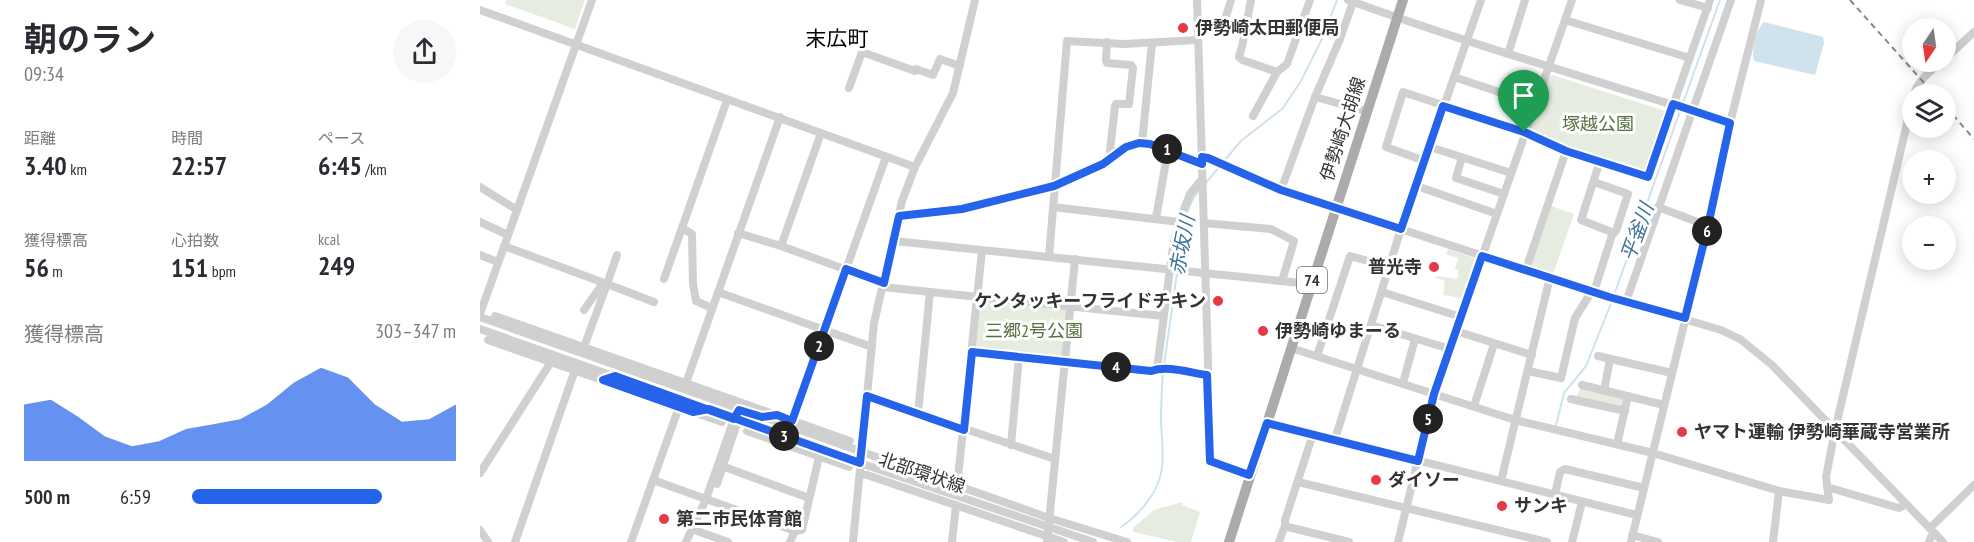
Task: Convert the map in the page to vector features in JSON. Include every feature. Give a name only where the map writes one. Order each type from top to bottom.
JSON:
[{"type":"main road","name":"伊勢崎大胡線","points":[[1229,542],[1402,0]]},
{"type":"street","points":[[480,316],[592,0]]},
{"type":"street","points":[[853,542],[874,323],[906,188],[953,93],[975,0]]},
{"type":"street","points":[[1197,0],[1210,461],[1249,475]]},
{"type":"street","points":[[1231,0],[1224,23],[1227,27],[1245,33]]},
{"type":"street","points":[[1251,0],[1245,40],[1239,57],[1277,72]]},
{"type":"street","points":[[1253,116],[1277,72],[1287,64],[1310,0]]},
{"type":"street","points":[[1335,440],[1401,229],[1481,0]]},
{"type":"street","points":[[1508,54],[1525,0]]},
{"type":"street","points":[[1398,542],[1434,394],[1572,0]]},
{"type":"street","points":[[1425,161],[1386,147],[1403,92],[1524,132],[1566,151],[1648,177],[1709,4],[1680,0]]},
{"type":"street","points":[[1623,301],[1731,0]]},
{"type":"street","points":[[1658,542],[1632,539],[1761,0]]},
{"type":"street","points":[[1281,190],[1315,96],[1340,39],[1351,1],[1548,67],[1730,123]]},
{"type":"street","points":[[480,10],[915,167]]},
{"type":"street","points":[[1565,20],[1690,58]]},
{"type":"street","points":[[1956,49],[1974,32]]},
{"type":"street","points":[[1049,257],[1067,41],[1124,44],[1198,40]]},
{"type":"street","points":[[1107,42],[1107,63],[1131,65],[1133,68],[1130,104],[1116,104],[1115,106],[1110,151],[1113,155]]},
{"type":"street","points":[[1142,143],[1152,43]]},
{"type":"street","points":[[849,88],[862,52],[933,75],[939,59],[960,66]]},
{"type":"street","points":[[1919,84],[1930,72]]},
{"type":"street","points":[[1454,77],[1535,104]]},
{"type":"street","points":[[1315,96],[1366,111]]},
{"type":"street","points":[[664,279],[727,100]]},
{"type":"street","points":[[688,384],[712,308],[780,117]]},
{"type":"street","points":[[781,246],[821,133]]},
{"type":"street","points":[[1291,348],[1515,420],[1653,453],[1779,491],[1829,500],[1826,477],[1835,430],[1904,138]]},
{"type":"street","points":[[899,216],[962,209],[1054,186],[1103,164],[1126,147],[1142,143],[1202,160],[1218,161],[1281,190],[1609,297],[1729,333],[1756,350],[1943,542]]},
{"type":"street","points":[[1430,147],[1511,173]]},
{"type":"street","points":[[1156,218],[1168,150]]},
{"type":"street","points":[[1526,269],[1566,151]]},
{"type":"street","points":[[796,422],[825,330],[886,157]]},
{"type":"street","points":[[1462,157],[1456,178],[1504,194]]},
{"type":"street","points":[[1600,161],[1581,220],[1614,233]]},
{"type":"street","points":[[1157,369],[1163,316],[1179,222],[1190,194],[1203,179]]},
{"type":"street","points":[[1528,371],[1562,378],[1575,318],[1593,291],[1628,194],[1593,182]]},
{"type":"street","points":[[1417,186],[1497,214]]},
{"type":"street","points":[[480,200],[482,188],[517,210]]},
{"type":"street","points":[[1053,207],[1179,222]]},
{"type":"street","points":[[1658,207],[1708,226]]},
{"type":"street","points":[[480,222],[508,235]]},
{"type":"street","points":[[1204,223],[1271,229],[1294,241],[1282,281]]},
{"type":"street","points":[[682,228],[692,234],[693,284],[696,301],[712,308]]},
{"type":"street","points":[[738,233],[846,269],[883,285],[1163,316]]},
{"type":"street","points":[[894,241],[1310,284]]},
{"type":"street","points":[[504,246],[654,302]]},
{"type":"street","points":[[958,477],[982,251]]},
{"type":"street","points":[[480,255],[498,262]]},
{"type":"street","points":[[588,349],[605,283],[617,255]]},
{"type":"street","points":[[1317,356],[1350,256],[1389,267]]},
{"type":"street","points":[[1048,531],[1076,259]]},
{"type":"street","points":[[1501,481],[1550,277]]},
{"type":"street","points":[[584,310],[605,283]]},
{"type":"street","points":[[718,292],[872,347]]},
{"type":"street","points":[[918,413],[930,292]]},
{"type":"street","points":[[1382,292],[1461,317]]},
{"type":"street","name":"北部環状線","points":[[480,316],[861,453],[1048,531],[1127,542]]},
{"type":"street","points":[[495,316],[850,441]]},
{"type":"street","points":[[504,326],[514,323]]},
{"type":"street","points":[[1371,325],[1450,350]]},
{"type":"street","name":"北部環状線","points":[[480,329],[1048,531],[1094,542]]},
{"type":"street","points":[[1456,331],[1532,355]]},
{"type":"street","points":[[1402,383],[1415,339]]},
{"type":"street","points":[[488,340],[722,422]]},
{"type":"street","points":[[515,340],[524,352]]},
{"type":"street","points":[[1474,406],[1494,344]]},
{"type":"street","points":[[588,349],[601,361]]},
{"type":"street","points":[[972,352],[1207,375]]},
{"type":"street","points":[[1598,356],[1672,373]]},
{"type":"street","points":[[1011,445],[1019,357]]},
{"type":"street","points":[[1604,390],[1610,359]]},
{"type":"street","points":[[480,473],[551,362]]},
{"type":"street","points":[[625,369],[638,366]]},
{"type":"street","points":[[515,542],[575,370]]},
{"type":"street","points":[[603,380],[615,376]]},
{"type":"street","points":[[635,383],[642,394]]},
{"type":"street","points":[[688,384],[696,394]]},
{"type":"street","points":[[1582,385],[1664,405]]},
{"type":"street","points":[[867,396],[1055,459]]},
{"type":"street","points":[[1617,444],[1628,396]]},
{"type":"street","points":[[1571,399],[1625,411]]},
{"type":"street","points":[[630,542],[679,407]]},
{"type":"street","points":[[693,412],[709,409]]},
{"type":"street","points":[[692,542],[739,410]]},
{"type":"street","points":[[762,417],[777,415]]},
{"type":"street","points":[[796,422],[808,434]]},
{"type":"street","points":[[1267,423],[1637,515]]},
{"type":"street","points":[[761,428],[771,440]]},
{"type":"street","points":[[747,431],[849,467]]},
{"type":"street","points":[[1279,542],[1313,434]]},
{"type":"street","points":[[823,458],[843,457]]},
{"type":"street","points":[[653,480],[795,531],[802,530],[809,498],[823,458]]},
{"type":"street","points":[[720,466],[809,498]]},
{"type":"street","points":[[1555,494],[1560,472],[1564,469],[1644,488]]},
{"type":"street","points":[[860,474],[956,505],[1048,531],[1064,542]]},
{"type":"street","points":[[1298,482],[1546,542]]},
{"type":"street","points":[[1929,542],[1932,531],[1974,485]]},
{"type":"street","points":[[1827,487],[1899,508],[1906,504]]},
{"type":"street","points":[[1773,542],[1779,491]]},
{"type":"street","points":[[686,542],[708,500]]},
{"type":"street","points":[[1572,542],[1582,502]]},
{"type":"street","points":[[952,542],[956,505]]},
{"type":"street","points":[[1285,527],[1349,542]]},
{"type":"street","points":[[480,530],[488,542]]},
{"type":"street","points":[[697,531],[728,542]]},
{"type":"street","points":[[790,542],[795,531]]},
{"type":"green space","points":[[506,0],[585,0],[575,29],[505,4]]},
{"type":"green space","name":"塚越公園","points":[[1552,75],[1665,111],[1666,114],[1646,171],[1568,148],[1531,133],[1530,129],[1547,77]]},
{"type":"green space","points":[[1551,206],[1574,214],[1553,274],[1531,266]]},
{"type":"green space","points":[[1448,249],[1475,260],[1462,298],[1443,295],[1445,281],[1436,278],[1436,276],[1458,279],[1458,270],[1455,269],[1458,258],[1446,254]]},
{"type":"green space","name":"三郷2号公園","points":[[983,301],[1064,309],[1066,312],[1062,356],[1059,358],[975,348],[980,303]]},
{"type":"green space","points":[[1581,387],[1623,397],[1622,408],[1576,397]]},
{"type":"green space","points":[[1182,502],[1182,505],[1200,512],[1191,542],[1177,542],[1133,532],[1133,528],[1154,510]]},
{"type":"water","points":[[1764,22],[1823,37],[1824,43],[1815,75],[1754,61],[1755,40]]},
{"type":"waterway","name":"赤坂川","points":[[1224,161],[1241,141],[1283,108],[1301,81],[1322,39],[1337,0]]},
{"type":"waterway","name":"平釜川","points":[[1614,295],[1720,0]]},
{"type":"waterway","name":"赤坂川","points":[[1205,184],[1221,165]]},
{"type":"waterway","name":"赤坂川","points":[[1177,267],[1186,216],[1199,190]]},
{"type":"waterway","name":"赤坂川","points":[[1164,365],[1177,273]]},
{"type":"waterway","name":"平釜川","points":[[1556,425],[1564,393],[1586,366],[1612,301]]},
{"type":"waterway","name":"赤坂川","points":[[1121,527],[1147,502],[1160,477],[1163,462],[1161,417],[1163,371]]},
{"type":"railway","points":[[1850,0],[1925,84]]},
{"type":"railway","points":[[1956,118],[1974,139]]},
{"type":"place","name":"伊勢崎太田郵便局","points":[[1183,28]]},
{"type":"place","name":"普光寺","points":[[1434,267]]},
{"type":"place","name":"ケンタッキーフライドチキン","points":[[1218,301]]},
{"type":"place","name":"伊勢崎ゆまーる","points":[[1263,331]]},
{"type":"place","name":"ヤマト運輸 伊勢崎華蔵寺営業所","points":[[1682,432]]},
{"type":"place","name":"ダイソー","points":[[1376,480]]},
{"type":"place","name":"サンキ","points":[[1502,506]]},
{"type":"place","name":"第二市民体育館","points":[[664,519]]},
{"type":"district","name":"末広町","points":[[837,39]]},
{"type":"route","points":[[1524,132],[1443,106],[1401,229],[1281,190],[1218,161],[1202,157],[1202,164],[1168,150],[1139,143],[1126,147],[1103,164],[1054,186],[962,209],[899,216],[884,283],[846,269],[792,421],[777,415],[762,417],[739,410],[734,419],[709,409],[615,376],[603,380],[693,412],[709,409],[734,419],[860,463],[867,396],[964,430],[972,352],[1151,371],[1169,369],[1207,375],[1210,461],[1249,475],[1267,423],[1418,461],[1434,394],[1482,256],[1609,297],[1685,318],[1730,123],[1673,104],[1648,177],[1566,151],[1524,132]]}]
